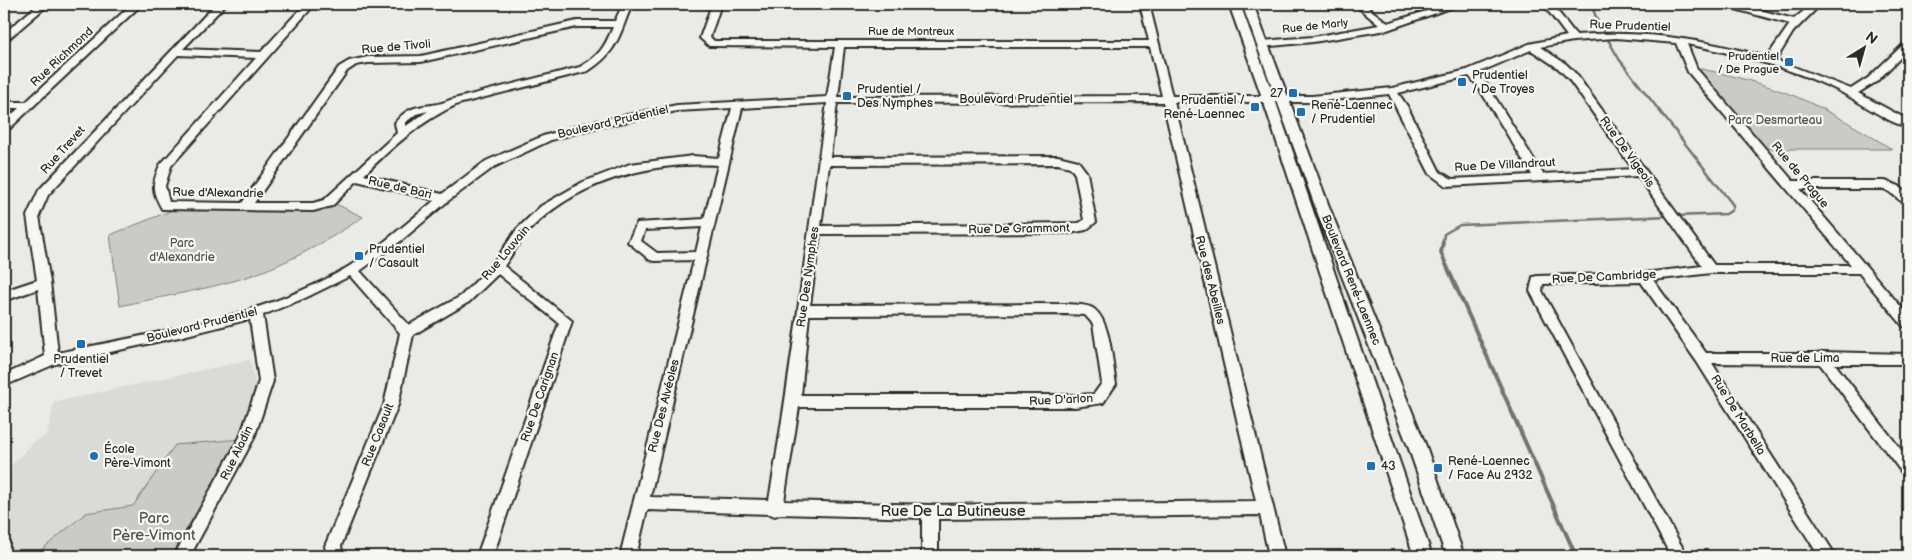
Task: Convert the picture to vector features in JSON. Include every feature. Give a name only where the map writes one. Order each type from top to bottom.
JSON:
[{"type":"street","points":[[4,38],[44,4]]},
{"type":"street","name":"Rue Richmond","points":[[4,128],[137,4]]},
{"type":"street","name":"Rue Trevet","points":[[52,359],[44,282],[34,216],[43,193],[74,157],[221,4]]},
{"type":"street","points":[[175,52],[264,55],[310,4]]},
{"type":"street","name":"Rue d'Alexandrie","points":[[264,55],[166,165],[158,187],[160,197],[166,206],[313,207],[328,203],[403,134],[439,108],[454,102],[584,69],[600,59],[609,48],[627,4]]},
{"type":"street","name":"Rue de Montreux","points":[[716,4],[705,38],[712,44],[1154,44]]},
{"type":"street","name":"Rue des Abeilles","points":[[1145,4],[1166,99],[1277,556]]},
{"type":"street","name":"Boulevard René-Laennec","points":[[1234,4],[1328,223],[1417,446],[1455,556]]},
{"type":"street","name":"Boulevard René-Laennec","points":[[1247,4],[1262,44],[1276,100],[1423,556]]},
{"type":"street","points":[[1358,4],[1387,27]]},
{"type":"street","name":"Rue de Marly","points":[[1262,44],[1322,40],[1387,27],[1457,4]]},
{"type":"street","points":[[1547,4],[1573,38]]},
{"type":"street","points":[[1727,4],[1795,22]]},
{"type":"street","points":[[1770,61],[1784,34],[1817,4]]},
{"type":"street","name":"Rue de Tivoli","points":[[245,207],[343,69],[353,63],[368,60],[421,59],[577,24],[619,24]]},
{"type":"street","name":"Rue Prudentiel","points":[[1276,100],[1327,98],[1392,91],[1471,72],[1532,46],[1573,38],[1616,35],[1680,40],[1726,49],[1770,61],[1852,93],[1908,124]]},
{"type":"street","name":"Rue de Prague","points":[[1680,40],[1692,70],[1908,323]]},
{"type":"street","name":"Rue Des Nymphes","points":[[775,509],[793,401],[803,310],[840,44]]},
{"type":"street","points":[[1852,93],[1872,80],[1908,45]]},
{"type":"street","name":"Rue De Vigeois","points":[[1532,46],[1562,66],[1572,76],[1711,269]]},
{"type":"street","points":[[1471,72],[1485,89],[1539,177]]},
{"type":"street","name":"Rue De Villandraut","points":[[1392,91],[1402,106],[1436,174],[1450,183],[1641,172]]},
{"type":"street","name":"Boulevard Prudentiel","points":[[4,382],[52,359],[179,332],[256,313],[352,270],[398,237],[444,198],[490,164],[547,138],[588,126],[676,108],[833,100],[1276,100]]},
{"type":"street","name":"Rue Des Alvéoles","points":[[628,556],[738,104]]},
{"type":"street","points":[[4,105],[28,105]]},
{"type":"street","name":"Rue Louvain","points":[[407,332],[465,299],[497,267],[521,232],[545,210],[587,184],[630,168],[693,160],[724,162]]},
{"type":"street","name":"Rue De Grammont","points":[[814,230],[1070,229],[1082,227],[1090,222],[1081,173],[1074,164],[1058,160],[824,161]]},
{"type":"street","name":"Rue de Bari","points":[[356,177],[444,198]]},
{"type":"street","points":[[1790,185],[1884,185],[1895,189],[1908,201]]},
{"type":"street","points":[[701,256],[654,257],[634,242],[641,226],[709,223]]},
{"type":"street","name":"Rue De Carignan","points":[[485,556],[566,321],[497,267]]},
{"type":"street","name":"Rue De Cambridge","points":[[1679,556],[1536,291],[1537,280],[1644,277],[1711,269],[1862,269]]},
{"type":"street","points":[[352,270],[407,332]]},
{"type":"street","name":"Rue De Marbella","points":[[1644,277],[1702,358],[1828,556]]},
{"type":"street","points":[[4,296],[44,282]]},
{"type":"street","name":"Rue D'arlon","points":[[793,401],[1075,401],[1098,399],[1109,384],[1099,323],[1090,311],[1066,309],[803,310]]},
{"type":"street","name":"Rue Aladin","points":[[182,556],[247,438],[266,381],[256,313]]},
{"type":"street","name":"Rue Casault","points":[[335,556],[333,546],[391,406],[407,332]]},
{"type":"street","points":[[1822,357],[1903,455],[1908,470]]},
{"type":"street","name":"Rue de Lima","points":[[1702,358],[1822,357],[1908,359]]},
{"type":"street","name":"Rue De La Butineuse","points":[[641,503],[775,509],[930,512],[1266,508]]},
{"type":"street","points":[[930,512],[930,556]]},
{"type":"shaded area","name":"École Père-Vimont","points":[[250,360],[256,386],[241,439],[175,445],[133,506],[86,513],[34,556],[4,556],[4,473],[34,442],[47,435],[54,402]]},
{"type":"green space","name":"Parc Desmarteau","points":[[1697,68],[1748,80],[1797,97],[1857,128],[1892,149],[1763,149],[1709,86]]},
{"type":"green space","name":"Parc d'Alexandrie","points":[[336,204],[363,217],[306,252],[244,278],[120,306],[110,235],[175,209],[310,209]]},
{"type":"green space","name":"Parc Père-Vimont","points":[[241,439],[178,543],[173,556],[34,556],[86,513],[133,506],[175,445]]},
{"type":"waterway","points":[[1591,4],[1598,22],[1619,59],[1733,205],[1732,210],[1726,214],[1676,216]]},
{"type":"waterway","points":[[1443,243],[1444,234],[1460,225],[1670,216]]},
{"type":"waterway","points":[[1443,242],[1441,253],[1576,556]]},
{"type":"place","name":"Prudentiel / De Prague","points":[[1789,62]]},
{"type":"place","name":"Prudentiel / De Troyes","points":[[1462,82]]},
{"type":"place","name":"27","points":[[1293,93]]},
{"type":"place","name":"Prudentiel / Des Nymphes","points":[[847,96]]},
{"type":"place","name":"Prudentiel / René-Laennec","points":[[1255,107]]},
{"type":"place","name":"René-Laennec / Prudentiel","points":[[1301,112]]},
{"type":"place","name":"Prudentiel / Casault","points":[[359,256]]},
{"type":"place","name":"Prudentiel / Trevet","points":[[81,344]]},
{"type":"place","name":"École Père-Vimont","points":[[94,456]]},
{"type":"place","name":"43","points":[[1371,466]]},
{"type":"place","name":"René-Laennec / Face Au 2932","points":[[1438,468]]}]
